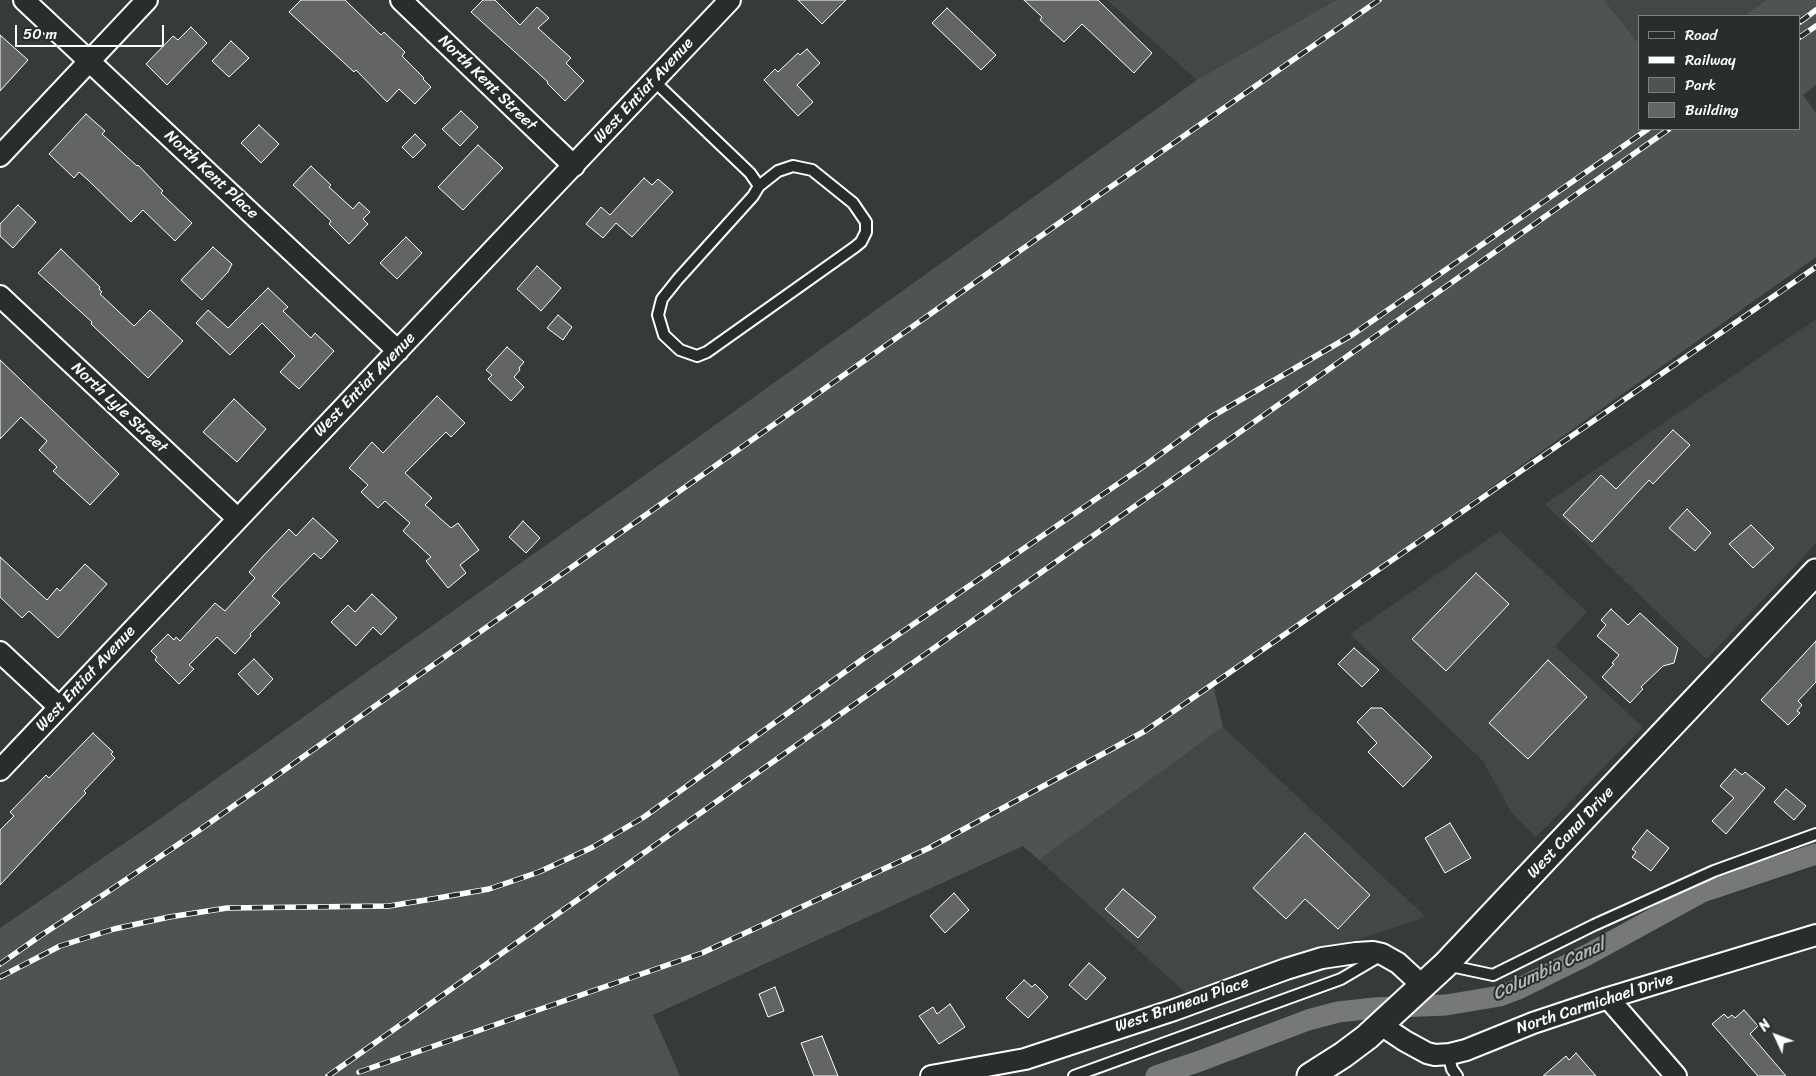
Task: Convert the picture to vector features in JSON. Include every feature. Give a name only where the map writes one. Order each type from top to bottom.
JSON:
[{"type":"street","name":"North Kent Place","points":[[24,0],[398,351]]},
{"type":"street","points":[[0,156],[147,0]]},
{"type":"street","name":"North Kent Street","points":[[401,0],[574,166]]},
{"type":"street","name":"West Entiat Avenue","points":[[0,770],[730,0]]},
{"type":"street","name":"North Lyle Street","points":[[0,296],[238,519]]},
{"type":"street","name":"West Canal Drive","points":[[1310,1076],[1343,1056],[1418,992],[1816,572]]},
{"type":"street","points":[[0,652],[59,707]]},
{"type":"street","name":"North Carmichael Drive","points":[[1385,1021],[1405,1041],[1427,1053],[1436,1055],[1448,1054],[1466,1050],[1533,1023],[1608,998],[1816,935]]},
{"type":"street","name":"West Bruneau Place","points":[[931,1076],[1024,1059],[1174,1010],[1307,961],[1356,953],[1373,952],[1382,954]]},
{"type":"street","points":[[1382,954],[1398,963],[1418,992]]},
{"type":"street","points":[[1608,998],[1676,1076]]},
{"type":"lane","points":[[654,81],[750,173],[758,186]]},
{"type":"lane","points":[[793,166],[812,170],[853,203],[866,222],[866,232],[861,242],[855,247],[707,352],[697,356],[680,350],[664,335],[658,315],[662,299],[753,196],[758,186],[778,171],[793,166]]},
{"type":"lane","points":[[1445,965],[1492,975],[1594,925],[1714,871],[1816,834]]},
{"type":"lane","points":[[1074,1076],[1341,979],[1382,954]]},
{"type":"lane","points":[[1448,1054],[1456,1076]]},
{"type":"shaded area","points":[[1107,0],[1336,0],[1197,80]]},
{"type":"shaded area","points":[[1604,0],[1767,0],[1745,15],[1638,15],[1638,42]]},
{"type":"shaded area","points":[[1816,319],[1816,542],[1706,659],[1545,504]]},
{"type":"shaded area","points":[[1500,531],[1587,612],[1555,646],[1643,727],[1536,837],[1511,812],[1483,761],[1350,634]]},
{"type":"shaded area","points":[[1223,727],[1426,917],[1188,995],[1039,860]]},
{"type":"green space","points":[[1336,0],[1604,0],[1638,42],[1638,130],[1801,130],[1801,15],[1745,15],[1767,0],[1816,0],[1816,85],[1803,95],[1816,113],[1816,257],[1213,684],[1223,727],[1039,860],[1023,846],[653,1015],[680,1076],[0,1076],[0,928],[151,825],[676,453],[1197,80]]},
{"type":"building","points":[[301,0],[345,0],[381,35],[384,32],[405,52],[402,56],[431,87],[415,104],[399,89],[387,102],[356,70],[354,72],[289,12]]},
{"type":"building","points":[[483,0],[495,0],[520,25],[537,7],[549,18],[538,28],[571,58],[566,63],[584,81],[565,101],[548,82],[471,12]]},
{"type":"building","points":[[798,0],[846,0],[822,24]]},
{"type":"building","points":[[1024,0],[1098,0],[1152,53],[1134,73],[1082,24],[1064,42],[1040,20],[1042,17]]},
{"type":"building","points":[[947,8],[996,55],[981,70],[932,23]]},
{"type":"building","points":[[191,27],[207,43],[167,85],[146,64],[173,36],[178,40]]},
{"type":"building","points":[[0,35],[28,60],[0,91]]},
{"type":"building","points":[[231,41],[249,58],[229,77],[212,61]]},
{"type":"building","points":[[807,49],[820,63],[797,85],[813,102],[798,116],[764,80],[775,69],[778,72],[798,53],[800,55]]},
{"type":"building","points":[[461,111],[478,127],[460,146],[442,129]]},
{"type":"building","points":[[86,114],[105,131],[102,134],[138,165],[163,191],[161,193],[192,223],[175,241],[143,210],[131,222],[79,172],[74,178],[49,154]]},
{"type":"building","points":[[259,125],[279,144],[261,163],[241,143]]},
{"type":"building","points":[[415,134],[426,145],[413,158],[402,147]]},
{"type":"building","points":[[478,145],[503,168],[463,210],[438,187]]},
{"type":"building","points":[[311,166],[331,185],[329,187],[353,209],[359,202],[370,212],[363,219],[368,224],[349,244],[329,224],[331,221],[293,185]]},
{"type":"building","points":[[644,178],[652,185],[658,179],[673,192],[632,237],[616,223],[603,238],[586,224],[601,207],[610,215]]},
{"type":"building","points":[[18,205],[36,222],[13,248],[0,236],[0,224]]},
{"type":"building","points":[[406,237],[422,253],[397,279],[380,263]]},
{"type":"building","points":[[213,247],[232,264],[228,272],[202,300],[181,280]]},
{"type":"building","points":[[61,249],[100,287],[99,289],[102,292],[100,294],[134,326],[150,310],[183,341],[148,378],[91,324],[92,322],[38,273]]},
{"type":"building","points":[[537,266],[561,288],[541,311],[517,289]]},
{"type":"building","points":[[268,288],[288,307],[283,311],[311,338],[315,333],[334,351],[299,389],[280,372],[295,356],[262,323],[230,355],[196,323],[208,310],[228,328]]},
{"type":"building","points":[[558,315],[572,327],[563,340],[547,328]]},
{"type":"building","points":[[507,347],[524,362],[514,377],[524,387],[511,401],[488,379],[492,375],[486,370]]},
{"type":"building","points":[[0,360],[119,474],[90,505],[53,471],[57,467],[39,450],[47,441],[21,417],[0,439]]},
{"type":"building","points":[[437,396],[465,423],[451,437],[446,432],[405,473],[432,498],[425,505],[451,528],[458,523],[479,550],[460,565],[466,573],[448,588],[426,561],[431,557],[403,531],[410,523],[385,501],[378,508],[361,492],[368,485],[349,468],[372,442],[383,453]]},
{"type":"building","points":[[234,399],[266,429],[237,462],[203,432]]},
{"type":"building","points":[[1673,430],[1690,445],[1653,484],[1649,480],[1592,542],[1563,515],[1601,475],[1616,489]]},
{"type":"building","points":[[1687,509],[1711,533],[1695,551],[1669,528]]},
{"type":"building","points":[[313,518],[338,541],[321,559],[314,553],[272,596],[280,603],[250,634],[251,636],[235,654],[217,637],[189,665],[194,669],[179,684],[155,660],[157,657],[151,651],[168,634],[174,640],[176,637],[180,641],[215,603],[225,611],[255,578],[249,572],[264,555],[289,529],[296,536]]},
{"type":"building","points":[[523,521],[540,538],[526,553],[509,537]]},
{"type":"building","points":[[1751,525],[1774,548],[1753,568],[1729,544]]},
{"type":"building","points":[[0,557],[47,600],[57,588],[60,591],[85,564],[107,584],[58,638],[29,611],[22,618],[0,597]]},
{"type":"building","points":[[1476,573],[1509,604],[1446,671],[1412,639]]},
{"type":"building","points":[[372,594],[397,618],[381,635],[373,627],[356,646],[331,622],[348,605],[355,612]]},
{"type":"building","points":[[1611,609],[1628,625],[1640,613],[1678,648],[1674,663],[1663,666],[1641,687],[1643,689],[1630,703],[1602,677],[1614,664],[1612,663],[1619,655],[1597,636],[1606,625],[1601,620]]},
{"type":"building","points":[[1816,641],[1816,682],[1798,701],[1802,705],[1797,711],[1800,713],[1788,725],[1761,700]]},
{"type":"building","points":[[1354,648],[1379,670],[1362,687],[1338,664]]},
{"type":"building","points":[[254,659],[273,679],[258,695],[238,674]]},
{"type":"building","points":[[1548,660],[1587,697],[1528,759],[1489,723]]},
{"type":"building","points":[[1371,708],[1382,708],[1432,757],[1403,787],[1368,752],[1377,743],[1357,722]]},
{"type":"building","points":[[93,733],[113,752],[111,754],[115,758],[84,791],[86,793],[0,885],[0,830],[14,816],[10,812],[46,775],[49,778]]},
{"type":"building","points":[[1735,769],[1742,775],[1745,772],[1765,788],[1726,834],[1712,821],[1734,798],[1720,786]]},
{"type":"building","points":[[1786,789],[1806,806],[1794,820],[1774,802]]},
{"type":"building","points":[[1450,823],[1471,858],[1445,873],[1425,838]]},
{"type":"building","points":[[1647,830],[1669,848],[1651,871],[1632,857],[1636,852],[1632,849]]},
{"type":"building","points":[[1305,833],[1370,895],[1338,929],[1305,899],[1286,919],[1253,888]]},
{"type":"building","points":[[1123,889],[1156,917],[1138,938],[1105,909]]},
{"type":"building","points":[[954,893],[969,910],[945,933],[930,916]]},
{"type":"building","points":[[1089,963],[1106,978],[1086,1000],[1069,985]]},
{"type":"building","points":[[1024,980],[1032,987],[1035,984],[1048,997],[1028,1018],[1006,998]]},
{"type":"building","points":[[775,987],[784,1011],[768,1017],[759,994]]},
{"type":"building","points":[[950,1004],[965,1027],[939,1044],[919,1016],[933,1007],[937,1014]]},
{"type":"building","points":[[1744,1010],[1758,1026],[1750,1034],[1786,1076],[1758,1076],[1712,1024],[1724,1014],[1728,1018],[1732,1015],[1735,1018]]},
{"type":"building","points":[[822,1036],[838,1076],[814,1076],[801,1043]]},
{"type":"building","points":[[1576,1053],[1596,1076],[1543,1076],[1566,1056],[1569,1060]]},
{"type":"waterway","name":"Columbia Canal","points":[[1156,1076],[1308,1020],[1338,1012],[1374,1008],[1446,1005],[1500,996],[1587,955],[1702,892],[1816,854]]},
{"type":"railway","points":[[0,964],[198,831],[1079,209],[1379,0]]},
{"type":"railway","points":[[1801,21],[1816,10]]},
{"type":"railway","points":[[1801,36],[1816,26]]},
{"type":"railway","points":[[0,977],[60,946],[114,929],[169,917],[227,908],[389,906],[438,898],[489,889],[539,872],[593,847],[644,817],[867,656],[1147,464],[1211,417],[1352,335],[1647,130]]},
{"type":"railway","points":[[328,1076],[1668,130]]},
{"type":"railway","points":[[359,1072],[702,953],[929,848],[1145,731],[1816,267]]}]
